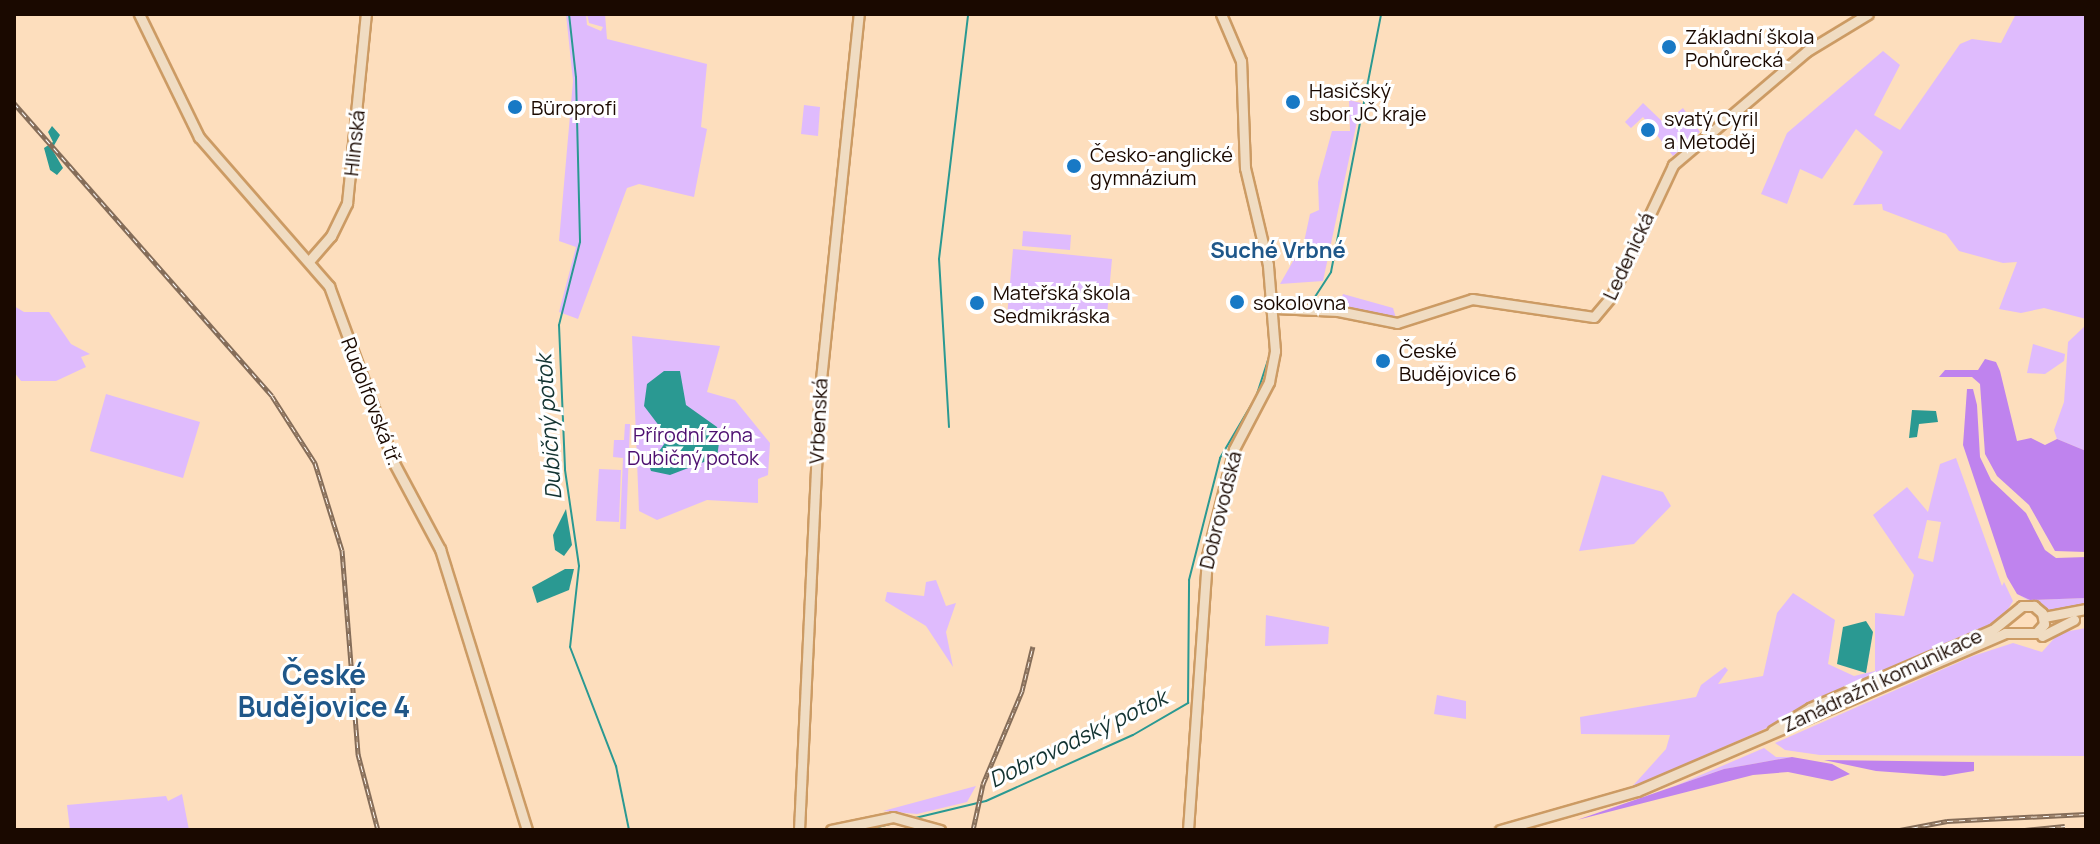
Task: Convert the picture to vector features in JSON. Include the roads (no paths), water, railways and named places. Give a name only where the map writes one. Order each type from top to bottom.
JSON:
[{"type":"main road","name":"Rudolfovská tř.","points":[[139,14],[199,137],[310,260],[329,286],[394,463],[440,549],[527,830]]},
{"type":"main road","name":"Hlinská","points":[[310,260],[331,236],[347,203],[366,14]]},
{"type":"main road","name":"Vrbenská","points":[[799,830],[820,389],[859,14]]},
{"type":"main road","name":"Dobrovodská","points":[[1188,830],[1205,569],[1234,449],[1272,374],[1275,308],[1245,168],[1241,61],[1221,14]]},
{"type":"main road","name":"Ledenická","points":[[1275,308],[1338,311],[1397,323],[1472,299],[1594,317],[1611,297],[1673,165],[1807,51],[1868,14]]},
{"type":"main road","points":[[2086,609],[2072,616],[2051,627],[2039,638],[2018,632],[2017,614],[2028,610],[2042,618],[2072,616],[2086,618]]},
{"type":"main road","name":"Zanádražní komunikace","points":[[1500,830],[1637,791],[1991,634],[2017,614]]},
{"type":"main road","name":"Zanádražní komunikace","points":[[1991,634],[2034,634],[2042,618]]},
{"type":"main road","points":[[831,830],[876,818],[904,818],[930,825]]},
{"type":"water","points":[[52,126],[60,135],[52,149],[63,168],[57,175],[50,170],[44,148],[53,142],[48,132]]},
{"type":"water","points":[[664,371],[680,371],[686,405],[717,427],[720,436],[717,457],[670,475],[651,471],[649,465],[665,443],[663,431],[644,406],[647,384]]},
{"type":"water","points":[[1912,410],[1936,411],[1938,422],[1919,424],[1917,437],[1909,438]]},
{"type":"water","points":[[566,509],[572,545],[564,556],[555,550],[553,535]]},
{"type":"water","points":[[565,569],[574,569],[569,590],[537,603],[532,587]]},
{"type":"water","points":[[1866,621],[1873,632],[1866,673],[1837,664],[1843,627]]},
{"type":"waterway","name":"Dubičný potok","points":[[569,14],[576,77],[580,242],[559,325],[565,470],[579,566],[570,647],[616,766],[629,830]]},
{"type":"waterway","points":[[949,427],[939,259],[968,14]]},
{"type":"waterway","name":"Dobrovodský potok","points":[[1311,303],[1331,272],[1381,14]]},
{"type":"waterway","name":"Dobrovodský potok","points":[[911,819],[986,801],[1133,735],[1188,703],[1189,580],[1220,458],[1256,397],[1268,359]]},
{"type":"waterway","name":"Dobrovodský potok","points":[[866,830],[897,822]]},
{"type":"railway","points":[[14,103],[272,396],[315,463],[342,550],[358,754],[378,830]]},
{"type":"railway","points":[[973,830],[983,784],[1022,691],[1033,646]]},
{"type":"railway","points":[[1900,830],[1947,821],[2086,814]]},
{"type":"railway","points":[[2025,830],[2065,826]]},
{"type":"place","name":"Základní škola Pohůrecká","points":[[1669,47]]},
{"type":"place","name":"Hasičský sbor JČ kraje","points":[[1293,102]]},
{"type":"place","name":"Büroprofi","points":[[515,107]]},
{"type":"place","name":"svatý Cyril a Metoděj","points":[[1648,130]]},
{"type":"place","name":"Česko-anglické gymnázium","points":[[1074,166]]},
{"type":"place","name":"sokolovna","points":[[1237,302]]},
{"type":"place","name":"Mateřská škola Sedmikráska","points":[[977,303]]},
{"type":"place","name":"České Budějovice 6","points":[[1383,361]]},
{"type":"district","name":"Suché Vrbné","points":[[1278,251]]},
{"type":"district","name":"České Budějovice 4","points":[[324,690]]},
{"type":"park label","name":"Přírodní zóna Dubičný potok","points":[[693,446]]}]
